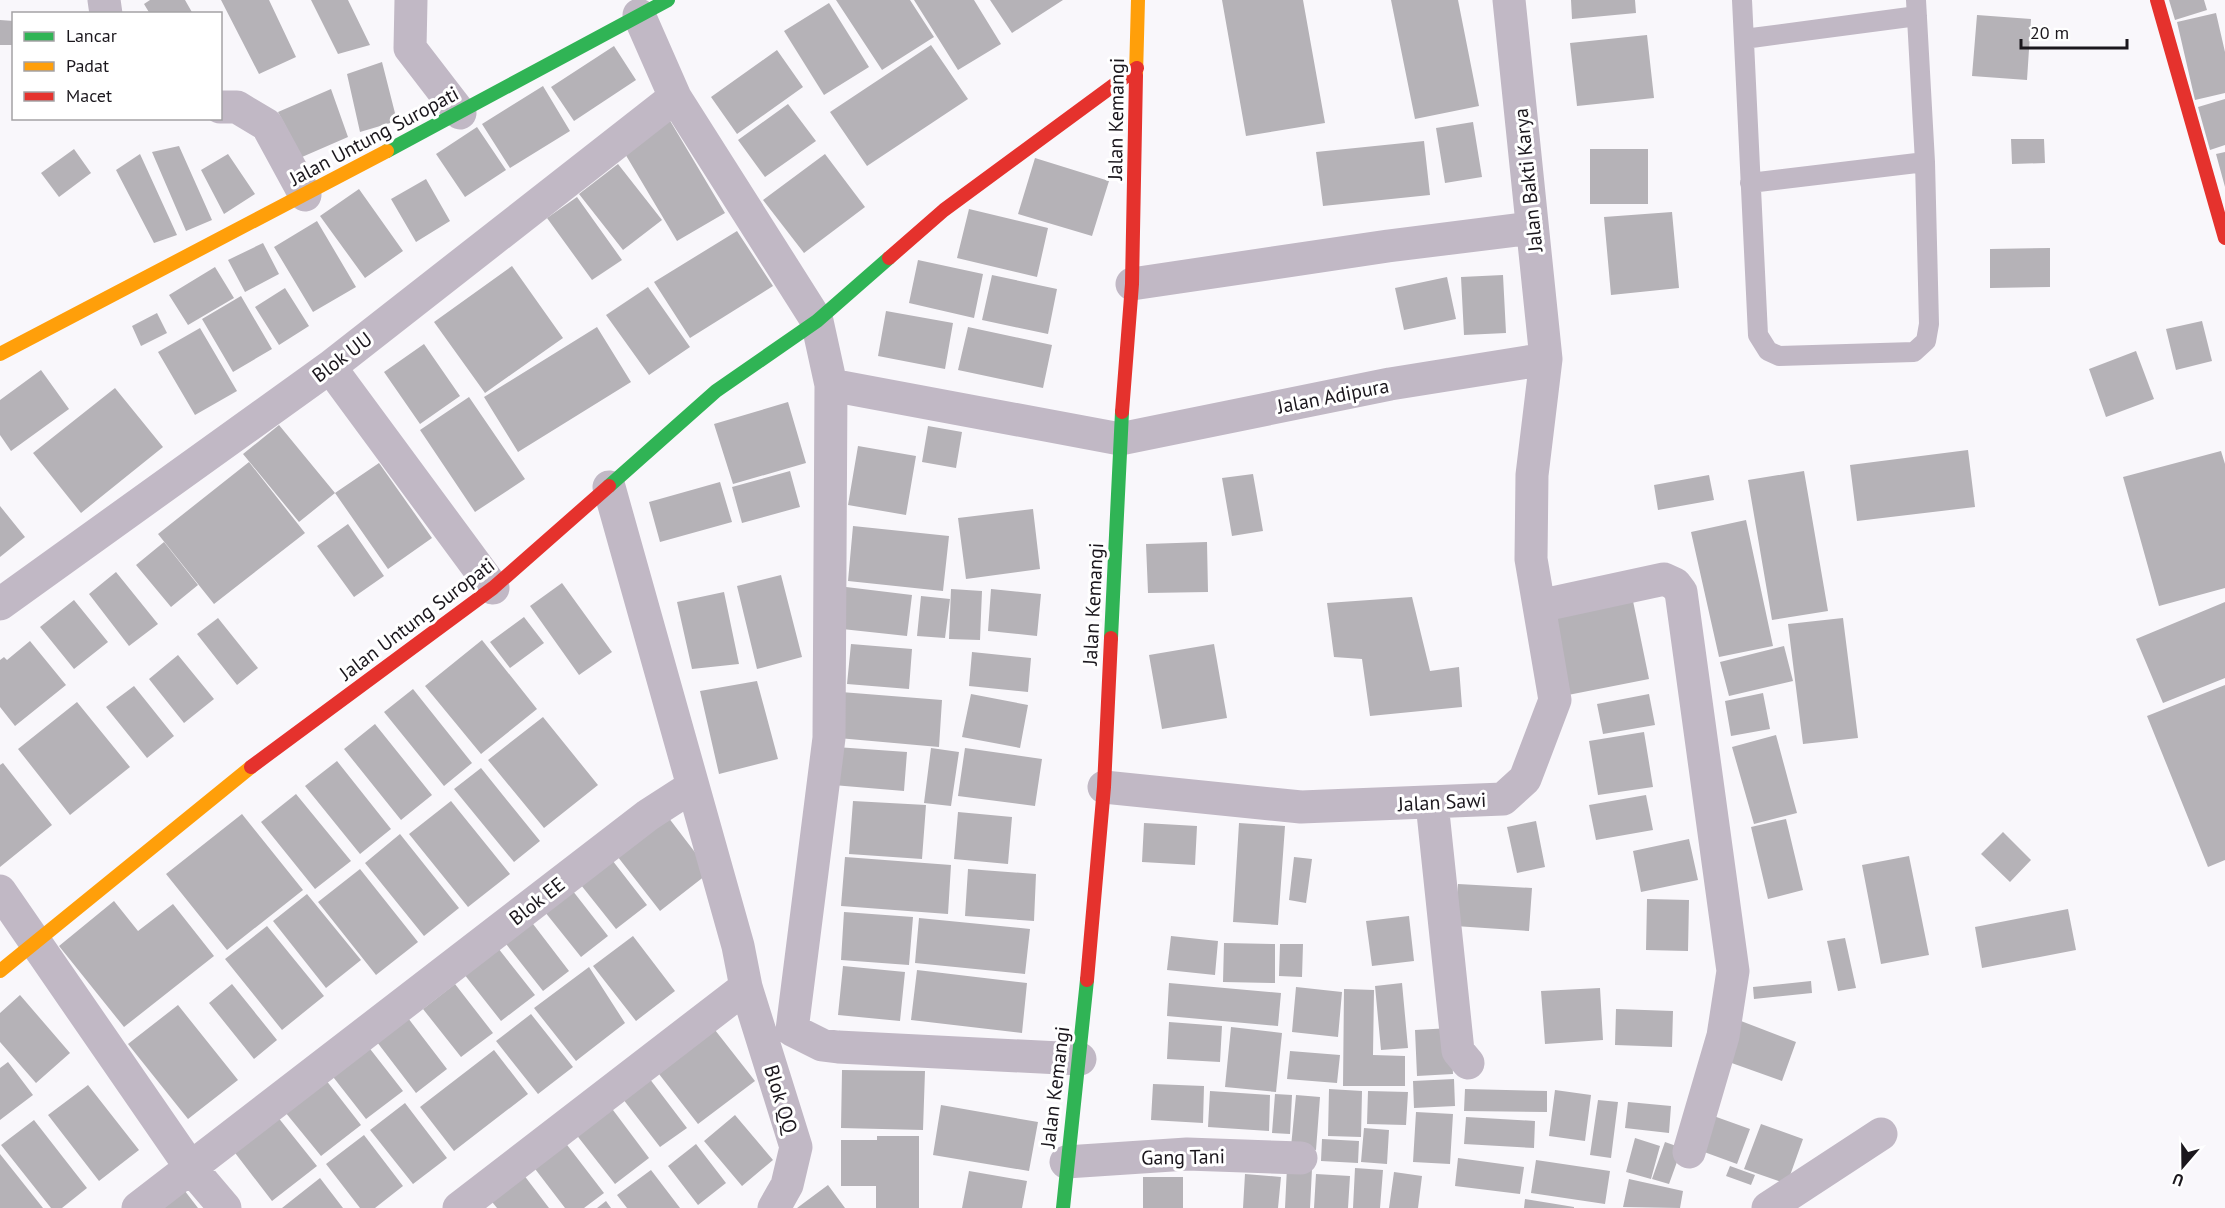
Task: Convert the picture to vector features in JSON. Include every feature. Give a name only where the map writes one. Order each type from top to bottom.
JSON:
[{"type":"street","points":[[411,0],[410,48],[460,113]]},
{"type":"street","name":"Jalan Untung Suropati","points":[[0,354],[460,113],[668,0]]},
{"type":"street","name":"Jalan Kemangi","points":[[1063,1208],[1066,1162],[1080,1059],[1104,787],[1120,439],[1132,284],[1138,0]]},
{"type":"street","name":"Jalan Bakti Karya","points":[[1509,0],[1546,359]]},
{"type":"street","points":[[2157,0],[2225,238]]},
{"type":"street","points":[[639,15],[675,97],[817,321],[831,385],[829,738],[792,1030]]},
{"type":"street","name":"Jalan Untung Suropati","points":[[0,970],[239,776],[493,588],[716,391],[817,321],[944,210],[1137,68]]},
{"type":"street","name":"Blok UU","points":[[0,604],[330,367],[675,97]]},
{"type":"street","points":[[222,107],[237,107],[267,125],[305,195]]},
{"type":"street","points":[[1132,284],[1388,246],[1532,228]]},
{"type":"street","name":"Jalan Adipura","points":[[1120,439],[1390,384],[1546,359]]},
{"type":"street","name":"Jalan Sawi","points":[[1104,787],[1301,807],[1503,799],[1525,779],[1555,700],[1531,559],[1532,475],[1546,359]]},
{"type":"street","points":[[330,367],[493,588]]},
{"type":"street","points":[[831,385],[1120,439]]},
{"type":"street","points":[[609,487],[693,786]]},
{"type":"street","points":[[1539,606],[1664,579],[1676,584],[1681,592],[1733,970],[1723,1036],[1689,1152]]},
{"type":"street","name":"Blok QQ","points":[[693,786],[738,946],[746,987],[796,1147],[787,1185],[774,1208]]},
{"type":"street","name":"Blok EE","points":[[138,1208],[648,815],[693,786]]},
{"type":"street","points":[[1432,802],[1458,1051],[1468,1063]]},
{"type":"street","points":[[0,891],[191,1167],[225,1208]]},
{"type":"street","points":[[459,1208],[746,987],[777,1020],[822,1045],[1080,1059]]},
{"type":"street","points":[[1768,1208],[1881,1134]]},
{"type":"street","name":"Gang Tani","points":[[1066,1162],[1187,1154],[1301,1158]]},
{"type":"lane","points":[[1742,0],[1758,335],[1768,351],[1779,356],[1914,352],[1926,341],[1929,324],[1925,162],[1917,8],[1744,39]]},
{"type":"lane","points":[[1750,183],[1925,162]]},
{"type":"building","points":[[150,0],[185,0],[192,12],[149,12],[144,4]]},
{"type":"building","points":[[221,0],[269,0],[296,57],[259,74]]},
{"type":"building","points":[[311,0],[348,0],[370,45],[338,54]]},
{"type":"building","points":[[836,0],[910,0],[934,37],[882,70]]},
{"type":"building","points":[[914,0],[974,0],[1001,44],[958,70]]},
{"type":"building","points":[[990,0],[1063,0],[1012,33]]},
{"type":"building","points":[[1222,0],[1303,0],[1325,123],[1246,136]]},
{"type":"building","points":[[1391,0],[1458,0],[1479,106],[1415,119]]},
{"type":"building","points":[[1571,0],[1635,0],[1636,13],[1572,19]]},
{"type":"building","points":[[2169,0],[2204,0],[2207,10],[2175,20]]},
{"type":"building","points":[[829,3],[869,67],[824,95],[784,31]]},
{"type":"building","points":[[2216,13],[2225,52],[2225,93],[2195,100],[2177,22]]},
{"type":"building","points":[[1977,15],[2031,19],[2027,80],[1972,76]]},
{"type":"building","points":[[0,20],[12,21],[12,45],[0,45]]},
{"type":"building","points":[[1647,35],[1654,98],[1577,106],[1570,43]]},
{"type":"building","points":[[931,45],[968,99],[867,166],[830,112]]},
{"type":"building","points":[[614,46],[636,80],[574,121],[551,87]]},
{"type":"building","points":[[777,50],[803,87],[737,134],[711,97]]},
{"type":"building","points":[[382,62],[397,121],[360,132],[347,74]]},
{"type":"building","points":[[543,86],[570,131],[510,168],[482,124]]},
{"type":"building","points":[[331,89],[348,137],[302,157],[278,112]]},
{"type":"building","points":[[2225,99],[2225,145],[2210,150],[2198,107]]},
{"type":"building","points":[[788,104],[816,141],[765,177],[738,140]]},
{"type":"building","points":[[669,119],[725,213],[677,241],[621,147]]},
{"type":"building","points":[[1473,122],[1482,177],[1445,183],[1436,128]]},
{"type":"building","points":[[477,127],[506,170],[465,197],[436,154]]},
{"type":"building","points":[[2011,139],[2044,139],[2045,163],[2012,164]]},
{"type":"building","points":[[1424,141],[1430,195],[1323,206],[1316,152]]},
{"type":"building","points":[[179,146],[212,220],[186,231],[152,152]]},
{"type":"building","points":[[74,149],[91,173],[59,197],[41,173]]},
{"type":"building","points":[[1590,149],[1648,149],[1648,204],[1590,204]]},
{"type":"building","points":[[2225,152],[2225,187],[2216,154]]},
{"type":"building","points":[[140,154],[177,235],[154,243],[116,170]]},
{"type":"building","points":[[228,154],[255,194],[224,214],[201,170]]},
{"type":"building","points":[[825,154],[865,207],[804,253],[763,200]]},
{"type":"building","points":[[1035,158],[1109,181],[1092,236],[1018,214]]},
{"type":"building","points":[[618,164],[662,220],[623,250],[579,194]]},
{"type":"building","points":[[426,179],[450,221],[416,242],[391,199]]},
{"type":"building","points":[[359,189],[403,251],[365,278],[320,216]]},
{"type":"building","points":[[577,197],[622,260],[592,280],[547,218]]},
{"type":"building","points":[[969,209],[1048,228],[1037,277],[957,258]]},
{"type":"building","points":[[1672,212],[1679,288],[1611,295],[1604,217]]},
{"type":"building","points":[[317,221],[356,287],[313,312],[274,247]]},
{"type":"building","points":[[737,231],[773,286],[690,338],[654,282]]},
{"type":"building","points":[[263,243],[279,274],[245,292],[228,260]]},
{"type":"building","points":[[2050,248],[2050,287],[1990,288],[1990,249]]},
{"type":"building","points":[[918,260],[983,274],[974,318],[909,303]]},
{"type":"building","points":[[512,266],[563,338],[485,393],[434,322]]},
{"type":"building","points":[[215,267],[234,298],[188,325],[169,295]]},
{"type":"building","points":[[992,275],[1057,289],[1048,334],[982,320]]},
{"type":"building","points":[[1503,275],[1506,333],[1464,335],[1461,277]]},
{"type":"building","points":[[1447,277],[1456,319],[1404,330],[1395,288]]},
{"type":"building","points":[[648,287],[690,347],[649,375],[606,315]]},
{"type":"building","points":[[285,288],[309,326],[279,345],[255,307]]},
{"type":"building","points":[[241,296],[272,349],[233,372],[202,319]]},
{"type":"building","points":[[886,311],[953,323],[945,369],[878,356]]},
{"type":"building","points":[[157,313],[167,333],[141,346],[132,326]]},
{"type":"building","points":[[2202,321],[2212,361],[2176,370],[2166,329]]},
{"type":"building","points":[[597,327],[631,382],[518,452],[484,397]]},
{"type":"building","points":[[968,327],[1052,345],[1043,388],[958,370]]},
{"type":"building","points":[[200,328],[237,391],[195,415],[158,352]]},
{"type":"building","points":[[424,344],[460,396],[420,424],[384,372]]},
{"type":"building","points":[[2136,351],[2154,399],[2106,417],[2089,369]]},
{"type":"building","points":[[41,370],[69,409],[11,451],[0,435],[0,400]]},
{"type":"building","points":[[115,388],[163,447],[81,513],[33,453]]},
{"type":"building","points":[[469,397],[525,479],[475,512],[420,430]]},
{"type":"building","points":[[788,402],[806,463],[733,484],[714,424]]},
{"type":"building","points":[[279,425],[335,493],[299,522],[243,454]]},
{"type":"building","points":[[928,426],[962,432],[956,468],[922,462]]},
{"type":"building","points":[[858,446],[916,456],[906,515],[848,505]]},
{"type":"building","points":[[1968,450],[1975,507],[1857,521],[1850,465]]},
{"type":"building","points":[[2221,451],[2225,464],[2225,588],[2159,606],[2123,477]]},
{"type":"building","points":[[249,462],[305,533],[214,604],[158,534]]},
{"type":"building","points":[[379,463],[432,538],[388,569],[335,493]]},
{"type":"building","points":[[790,471],[800,507],[742,523],[732,487]]},
{"type":"building","points":[[1804,471],[1828,611],[1772,620],[1748,480]]},
{"type":"building","points":[[1253,474],[1263,531],[1232,536],[1222,478]]},
{"type":"building","points":[[1709,475],[1714,500],[1658,510],[1654,485]]},
{"type":"building","points":[[720,482],[732,522],[660,542],[649,502]]},
{"type":"building","points":[[0,506],[25,537],[0,557]]},
{"type":"building","points":[[1033,509],[1040,569],[966,579],[958,518]]},
{"type":"building","points":[[1746,520],[1773,646],[1719,657],[1691,532]]},
{"type":"building","points":[[348,524],[384,576],[354,597],[317,546]]},
{"type":"building","points":[[853,526],[949,536],[943,591],[848,581]]},
{"type":"building","points":[[164,542],[198,585],[171,607],[136,565]]},
{"type":"building","points":[[1207,542],[1208,592],[1148,593],[1146,544]]},
{"type":"building","points":[[116,572],[158,624],[129,646],[89,594]]},
{"type":"building","points":[[781,575],[802,657],[757,669],[737,586]]},
{"type":"building","points":[[562,583],[612,652],[579,675],[530,606]]},
{"type":"building","points":[[846,587],[912,595],[907,636],[842,629]]},
{"type":"building","points":[[951,589],[982,591],[980,640],[949,639]]},
{"type":"building","points":[[991,589],[1041,594],[1037,636],[988,631]]},
{"type":"building","points":[[724,592],[739,664],[692,669],[677,602]]},
{"type":"building","points":[[921,596],[950,599],[945,638],[917,636]]},
{"type":"building","points":[[1412,597],[1430,671],[1459,667],[1462,707],[1370,716],[1362,659],[1334,657],[1327,603]]},
{"type":"building","points":[[74,600],[108,642],[74,669],[40,627]]},
{"type":"building","points":[[1633,601],[1649,679],[1568,695],[1551,617]]},
{"type":"building","points":[[2225,602],[2225,678],[2163,703],[2136,639]]},
{"type":"building","points":[[524,617],[544,643],[510,668],[490,642]]},
{"type":"building","points":[[218,618],[258,668],[237,685],[197,634]]},
{"type":"building","points":[[1843,618],[1858,738],[1803,744],[1788,624]]},
{"type":"building","points":[[482,640],[537,709],[481,754],[425,686]]},
{"type":"building","points":[[30,641],[66,685],[15,726],[0,707],[0,660],[4,657],[7,660]]},
{"type":"building","points":[[851,644],[912,649],[909,689],[847,684]]},
{"type":"building","points":[[1214,644],[1227,718],[1162,729],[1149,655]]},
{"type":"building","points":[[1784,646],[1793,681],[1729,696],[1720,662]]},
{"type":"building","points":[[972,652],[1031,658],[1028,692],[969,686]]},
{"type":"building","points":[[178,655],[214,699],[184,723],[149,679]]},
{"type":"building","points":[[757,681],[778,759],[719,774],[700,691]]},
{"type":"building","points":[[2225,685],[2225,860],[2208,867],[2147,716]]},
{"type":"building","points":[[134,686],[174,736],[147,758],[106,707]]},
{"type":"building","points":[[413,689],[472,763],[444,786],[384,712]]},
{"type":"building","points":[[841,692],[942,700],[939,747],[838,738]]},
{"type":"building","points":[[1763,693],[1770,729],[1731,736],[1725,701]]},
{"type":"building","points":[[971,694],[1028,705],[1020,748],[962,737]]},
{"type":"building","points":[[1649,694],[1655,725],[1603,734],[1597,704]]},
{"type":"building","points":[[77,702],[130,767],[70,815],[18,749]]},
{"type":"building","points":[[543,717],[598,785],[544,828],[488,760]]},
{"type":"building","points":[[375,724],[432,795],[401,820],[344,749]]},
{"type":"building","points":[[1644,732],[1653,787],[1598,795],[1589,741]]},
{"type":"building","points":[[1776,735],[1797,813],[1754,824],[1732,747]]},
{"type":"building","points":[[836,747],[907,752],[904,791],[833,785]]},
{"type":"building","points":[[931,748],[959,752],[951,806],[924,803]]},
{"type":"building","points":[[965,748],[1042,759],[1035,806],[958,796]]},
{"type":"building","points":[[337,761],[391,829],[360,854],[305,786]]},
{"type":"building","points":[[3,763],[52,825],[0,867],[0,765]]},
{"type":"building","points":[[481,768],[540,841],[514,862],[454,789]]},
{"type":"building","points":[[296,794],[351,861],[315,889],[261,822]]},
{"type":"building","points":[[1646,795],[1653,830],[1596,840],[1589,805]]},
{"type":"building","points":[[451,801],[510,874],[468,907],[409,834]]},
{"type":"building","points":[[853,801],[926,805],[922,859],[849,854]]},
{"type":"building","points":[[958,812],[1012,817],[1008,864],[954,859]]},
{"type":"building","points":[[665,813],[710,872],[660,911],[614,852]]},
{"type":"building","points":[[242,814],[303,890],[227,950],[166,874]]},
{"type":"building","points":[[1786,819],[1803,890],[1768,899],[1751,827]]},
{"type":"building","points":[[1536,821],[1545,867],[1517,873],[1507,827]]},
{"type":"building","points":[[1144,823],[1197,826],[1195,865],[1142,862]]},
{"type":"building","points":[[1239,823],[1285,826],[1278,925],[1233,922]]},
{"type":"building","points":[[2003,832],[2031,860],[2010,882],[1981,854]]},
{"type":"building","points":[[400,834],[459,908],[424,936],[365,863]]},
{"type":"building","points":[[1689,839],[1698,880],[1641,892],[1633,851]]},
{"type":"building","points":[[609,856],[647,905],[616,929],[577,880]]},
{"type":"building","points":[[1909,856],[1929,955],[1881,964],[1862,865]]},
{"type":"building","points":[[845,857],[951,865],[948,914],[841,906]]},
{"type":"building","points":[[1294,857],[1312,859],[1306,903],[1289,900]]},
{"type":"building","points":[[360,869],[418,942],[376,975],[318,902]]},
{"type":"building","points":[[968,869],[1036,874],[1034,921],[965,916]]},
{"type":"building","points":[[1458,884],[1532,888],[1529,931],[1455,926]]},
{"type":"building","points":[[569,886],[608,936],[581,957],[541,907]]},
{"type":"building","points":[[307,894],[361,960],[326,988],[273,921]]},
{"type":"building","points":[[1647,899],[1689,900],[1688,951],[1646,950]]},
{"type":"building","points":[[114,901],[138,931],[173,904],[214,956],[124,1027],[59,946]]},
{"type":"building","points":[[2068,909],[2076,950],[1982,968],[1975,927]]},
{"type":"building","points":[[844,912],[913,917],[909,965],[841,960]]},
{"type":"building","points":[[1409,916],[1414,961],[1372,966],[1366,921]]},
{"type":"building","points":[[919,918],[1030,929],[1025,974],[915,963]]},
{"type":"building","points":[[530,920],[569,971],[543,991],[503,940]]},
{"type":"building","points":[[267,926],[324,996],[282,1030],[225,959]]},
{"type":"building","points":[[633,936],[675,991],[636,1021],[593,966]]},
{"type":"building","points":[[1171,936],[1218,941],[1215,975],[1167,970]]},
{"type":"building","points":[[1845,938],[1856,988],[1838,991],[1827,941]]},
{"type":"building","points":[[1224,943],[1275,944],[1275,983],[1223,982]]},
{"type":"building","points":[[1280,944],[1303,944],[1302,977],[1279,976]]},
{"type":"building","points":[[498,948],[535,995],[501,1021],[464,974]]},
{"type":"building","points":[[843,966],[905,972],[900,1021],[838,1015]]},
{"type":"building","points":[[589,967],[625,1023],[576,1061],[534,1008]]},
{"type":"building","points":[[917,970],[1027,983],[1022,1033],[911,1020]]},
{"type":"building","points":[[1811,981],[1812,993],[1754,999],[1753,987]]},
{"type":"building","points":[[1169,983],[1281,993],[1278,1026],[1167,1016]]},
{"type":"building","points":[[1402,983],[1408,1048],[1381,1050],[1375,986]]},
{"type":"building","points":[[232,984],[277,1040],[254,1059],[209,1003]]},
{"type":"building","points":[[455,984],[493,1033],[461,1057],[423,1009]]},
{"type":"building","points":[[1296,987],[1342,992],[1338,1037],[1292,1032]]},
{"type":"building","points":[[1600,988],[1603,1040],[1545,1044],[1541,991]]},
{"type":"building","points":[[1344,989],[1374,990],[1373,1055],[1405,1056],[1405,1086],[1343,1086]]},
{"type":"building","points":[[20,995],[70,1053],[36,1083],[0,1042],[0,1013]]},
{"type":"building","points":[[178,1005],[238,1080],[188,1119],[128,1044]]},
{"type":"building","points":[[1616,1009],[1673,1011],[1672,1047],[1615,1045]]},
{"type":"building","points":[[531,1014],[573,1067],[538,1094],[496,1041]]},
{"type":"building","points":[[408,1018],[447,1069],[416,1093],[377,1042]]},
{"type":"building","points":[[1741,1021],[1796,1042],[1782,1081],[1726,1061]]},
{"type":"building","points":[[1169,1022],[1222,1026],[1220,1062],[1167,1059]]},
{"type":"building","points":[[1231,1027],[1282,1033],[1276,1092],[1225,1087]]},
{"type":"building","points":[[1451,1028],[1453,1074],[1417,1076],[1415,1030]]},
{"type":"building","points":[[715,1030],[755,1081],[698,1124],[659,1074]]},
{"type":"building","points":[[367,1045],[403,1091],[366,1119],[330,1073]]},
{"type":"building","points":[[494,1050],[528,1094],[454,1151],[420,1107]]},
{"type":"building","points":[[1290,1051],[1340,1055],[1337,1083],[1287,1079]]},
{"type":"building","points":[[8,1062],[33,1095],[0,1120],[0,1068]]},
{"type":"building","points":[[643,1070],[687,1128],[660,1147],[616,1090]]},
{"type":"building","points":[[842,1070],[925,1071],[923,1130],[841,1128]]},
{"type":"building","points":[[322,1075],[361,1125],[321,1156],[281,1107]]},
{"type":"building","points":[[1454,1079],[1455,1106],[1414,1108],[1413,1081]]},
{"type":"building","points":[[1153,1084],[1204,1086],[1203,1123],[1151,1120]]},
{"type":"building","points":[[88,1085],[139,1150],[99,1181],[48,1115]]},
{"type":"building","points":[[1329,1089],[1362,1091],[1361,1137],[1328,1136]]},
{"type":"building","points":[[1465,1089],[1547,1091],[1547,1112],[1464,1111]]},
{"type":"building","points":[[1555,1090],[1591,1095],[1585,1141],[1549,1136]]},
{"type":"building","points":[[1210,1091],[1270,1095],[1269,1131],[1208,1127]]},
{"type":"building","points":[[1368,1091],[1408,1092],[1406,1125],[1367,1124]]},
{"type":"building","points":[[1275,1094],[1292,1095],[1290,1134],[1272,1133]]},
{"type":"building","points":[[1296,1095],[1320,1097],[1316,1150],[1291,1147]]},
{"type":"building","points":[[1598,1100],[1618,1102],[1611,1158],[1590,1155]]},
{"type":"building","points":[[1628,1102],[1671,1106],[1669,1133],[1625,1128]]},
{"type":"building","points":[[405,1103],[447,1158],[413,1184],[370,1130]]},
{"type":"building","points":[[941,1105],[1038,1122],[1029,1171],[933,1155]]},
{"type":"building","points":[[610,1106],[649,1158],[615,1184],[575,1133]]},
{"type":"building","points":[[273,1111],[317,1166],[272,1201],[229,1145]]},
{"type":"building","points":[[1416,1112],[1453,1114],[1450,1164],[1413,1162]]},
{"type":"building","points":[[1708,1114],[1750,1129],[1737,1164],[1696,1149]]},
{"type":"building","points":[[735,1115],[773,1160],[742,1186],[704,1141]]},
{"type":"building","points":[[1466,1117],[1535,1121],[1534,1148],[1464,1144]]},
{"type":"building","points":[[34,1120],[87,1188],[62,1208],[51,1208],[1,1145]]},
{"type":"building","points":[[1761,1124],[1803,1139],[1787,1184],[1744,1169]]},
{"type":"building","points":[[1364,1128],[1389,1130],[1387,1164],[1361,1162]]},
{"type":"building","points":[[364,1135],[403,1186],[375,1208],[360,1208],[326,1164]]},
{"type":"building","points":[[877,1136],[919,1136],[919,1208],[876,1208],[876,1186],[841,1186],[841,1140],[877,1140]]},
{"type":"building","points":[[561,1137],[604,1193],[584,1208],[565,1208],[529,1161]]},
{"type":"building","points":[[1635,1138],[1660,1146],[1651,1179],[1626,1172]]},
{"type":"building","points":[[1322,1139],[1359,1141],[1358,1163],[1321,1161]]},
{"type":"building","points":[[1665,1142],[1682,1148],[1669,1184],[1652,1179]]},
{"type":"building","points":[[696,1144],[726,1183],[698,1205],[668,1166]]},
{"type":"building","points":[[0,1154],[43,1208],[0,1208]]},
{"type":"building","points":[[1458,1158],[1524,1167],[1520,1194],[1455,1186]]},
{"type":"building","points":[[1536,1160],[1610,1171],[1605,1204],[1531,1193]]},
{"type":"building","points":[[517,1166],[549,1208],[497,1208],[484,1192]]},
{"type":"building","points":[[1730,1166],[1755,1175],[1751,1185],[1726,1176]]},
{"type":"building","points":[[1287,1167],[1312,1169],[1310,1208],[1285,1208]]},
{"type":"building","points":[[1355,1168],[1383,1170],[1380,1208],[1353,1208]]},
{"type":"building","points":[[651,1170],[680,1208],[627,1208],[617,1195]]},
{"type":"building","points":[[969,1171],[1027,1181],[1022,1208],[962,1208]]},
{"type":"building","points":[[1394,1172],[1422,1176],[1418,1208],[1389,1208]]},
{"type":"building","points":[[1245,1174],[1281,1177],[1278,1208],[1243,1208]]},
{"type":"building","points":[[1316,1174],[1350,1176],[1348,1208],[1314,1208]]},
{"type":"building","points":[[1143,1177],[1183,1177],[1183,1208],[1143,1208]]},
{"type":"building","points":[[320,1178],[343,1208],[282,1208]]},
{"type":"building","points":[[1629,1179],[1683,1191],[1680,1208],[1623,1207]]},
{"type":"building","points":[[178,1182],[198,1208],[144,1208]]},
{"type":"building","points":[[828,1185],[845,1208],[797,1208]]},
{"type":"building","points":[[1525,1199],[1574,1207],[1574,1208],[1524,1208]]},
{"type":"building","points":[[606,1201],[611,1208],[597,1208]]},
{"type":"traffic: fast","points":[[387,151],[668,0]]},
{"type":"traffic: fast","points":[[609,486],[716,391],[817,321],[889,258]]},
{"type":"traffic: fast","points":[[1111,638],[1122,412]]},
{"type":"traffic: fast","points":[[1063,1208],[1087,980]]},
{"type":"traffic: slow","points":[[1136,75],[1138,0]]},
{"type":"traffic: slow","points":[[0,354],[387,151]]},
{"type":"traffic: slow","points":[[0,971],[251,767]]},
{"type":"traffic: jam","points":[[2157,0],[2225,238]]},
{"type":"traffic: jam","points":[[889,258],[944,210],[1137,68]]},
{"type":"traffic: jam","points":[[1122,412],[1132,284],[1136,75]]},
{"type":"traffic: jam","points":[[251,767],[493,588],[609,486]]},
{"type":"traffic: jam","points":[[1087,980],[1104,787],[1111,638]]}]
